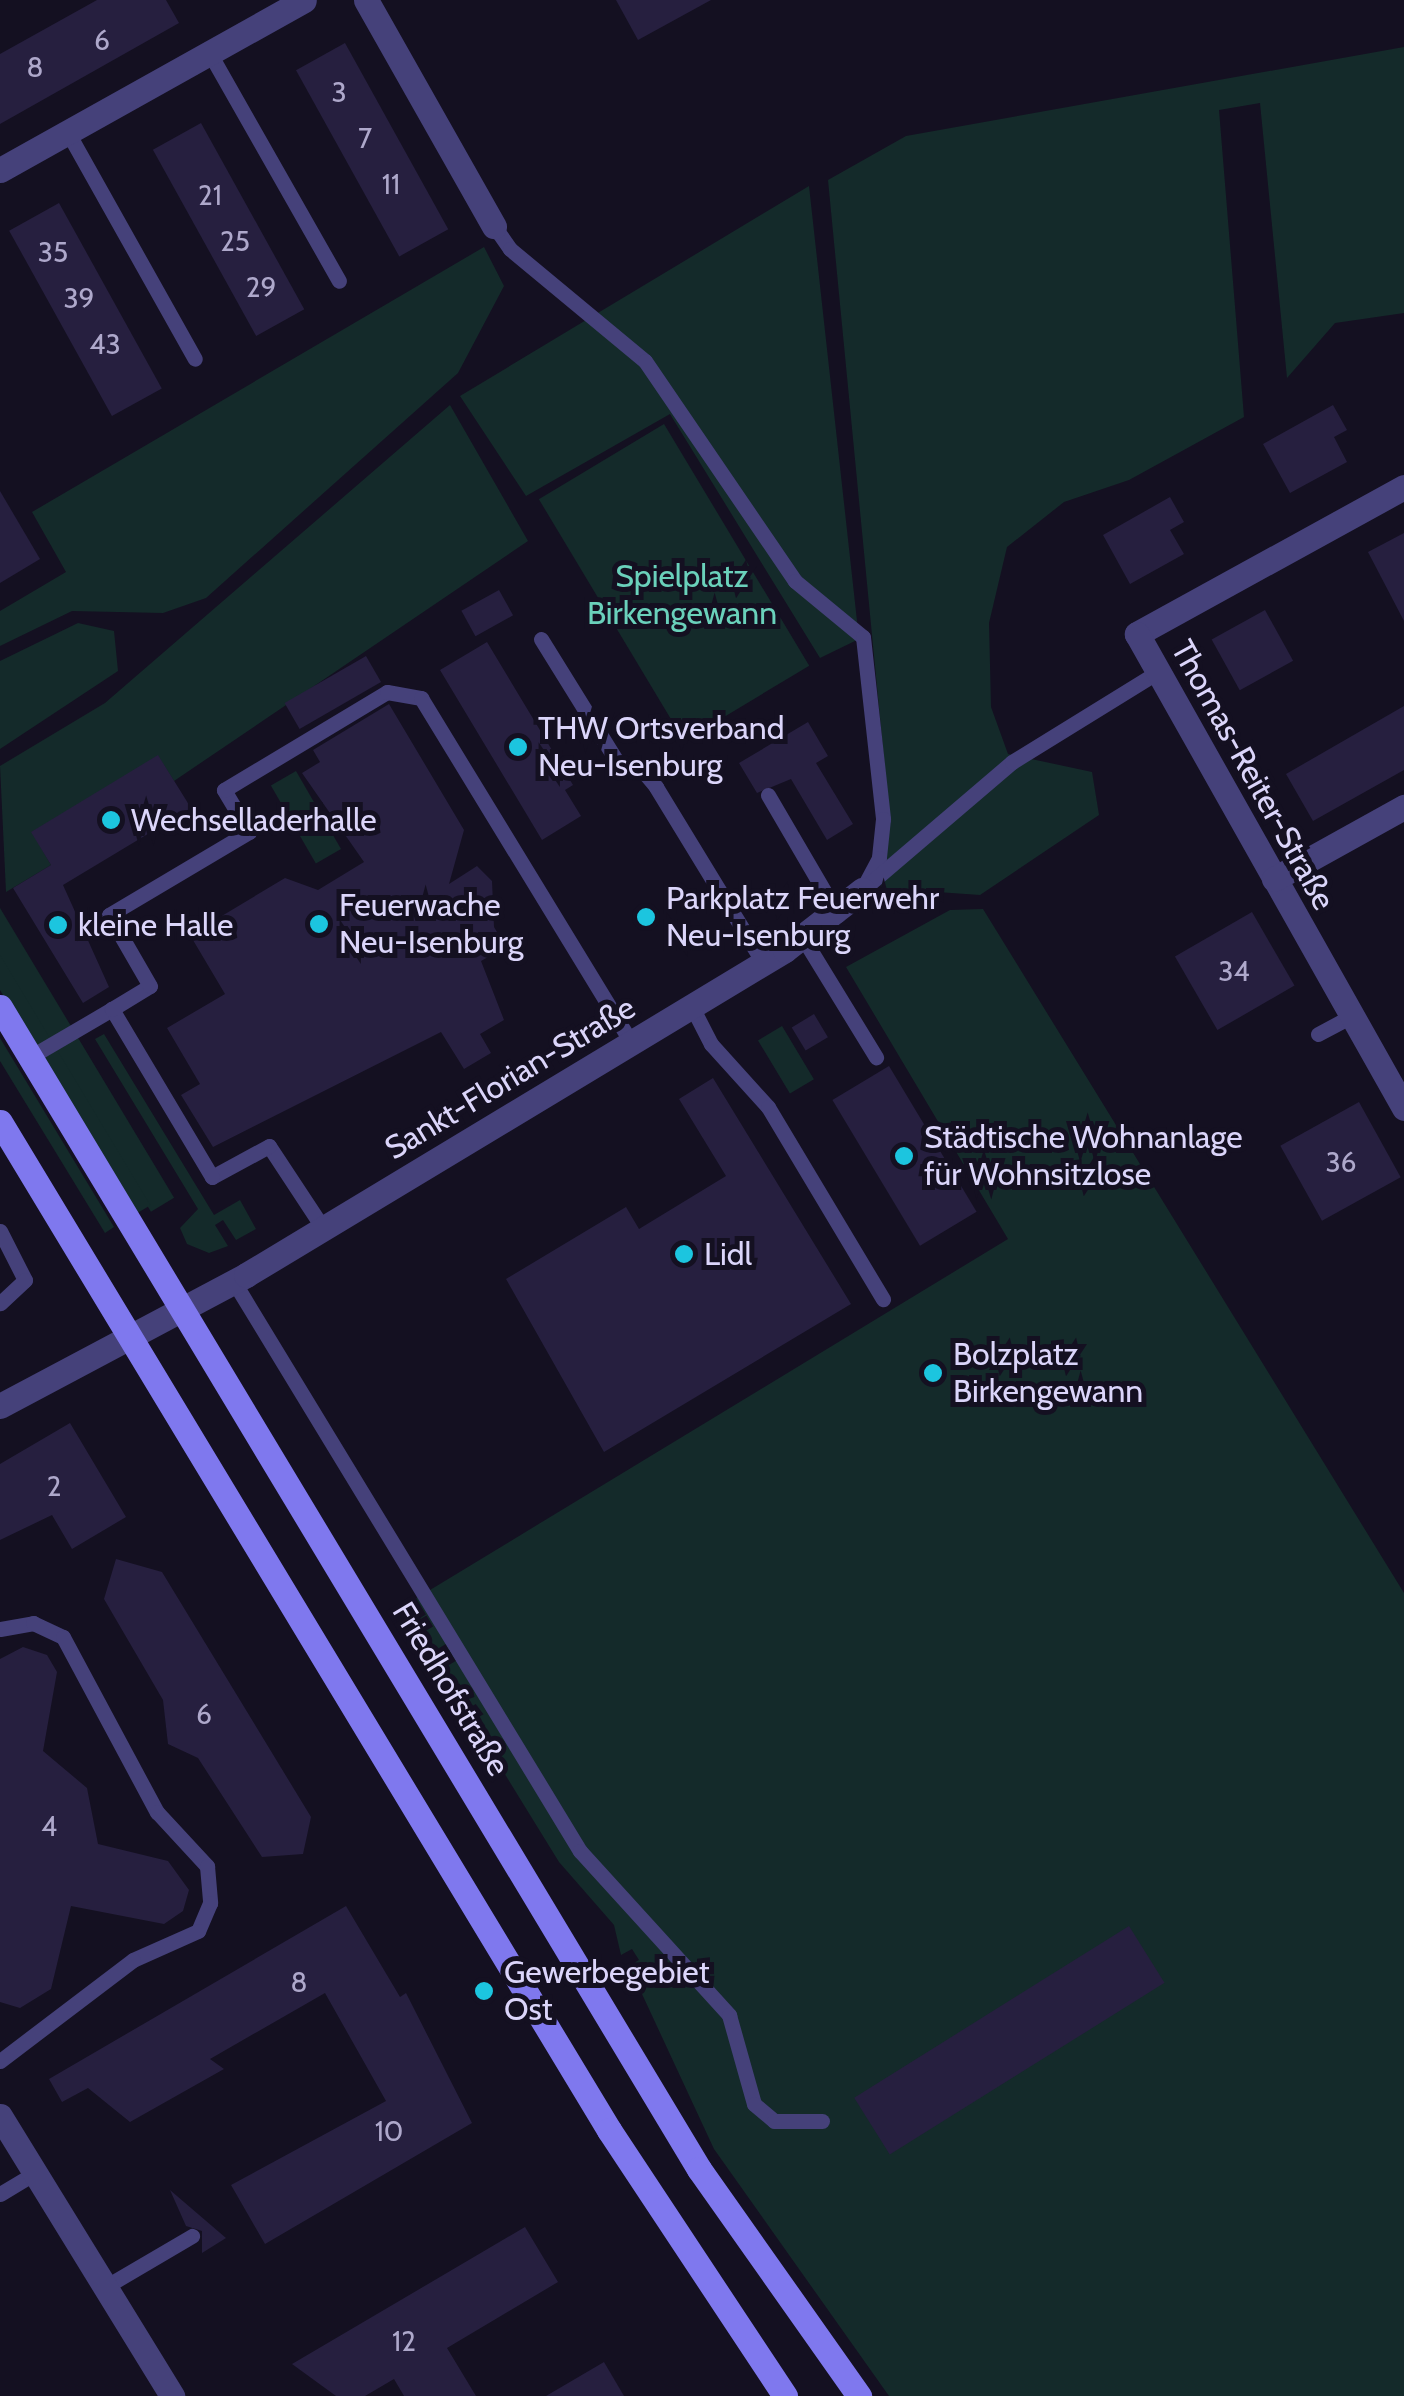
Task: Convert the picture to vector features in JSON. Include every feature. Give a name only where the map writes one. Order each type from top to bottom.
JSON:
[{"type":"main road","name":"Friedhofstraße","points":[[0,1007],[658,2101],[859,2396]]},
{"type":"main road","points":[[0,1122],[609,2130],[785,2396]]},
{"type":"street","points":[[0,170],[304,0]]},
{"type":"street","points":[[366,0],[494,226]]},
{"type":"street","name":"Thomas-Reiter-Straße","points":[[1404,487],[1137,634],[1404,1108]]},
{"type":"street","points":[[1274,879],[1404,807]]},
{"type":"street","name":"Sankt-Florian-Straße","points":[[0,1406],[129,1334],[234,1282],[632,1044],[838,915],[862,890]]},
{"type":"street","points":[[0,2116],[172,2396]]},
{"type":"lane","points":[[209,52],[339,282]]},
{"type":"lane","points":[[67,131],[196,358]]},
{"type":"lane","points":[[494,226],[510,249],[645,361],[795,582],[863,636],[883,820],[879,858],[862,890]]},
{"type":"lane","points":[[541,639],[619,765],[637,764],[656,787],[763,962]]},
{"type":"lane","points":[[862,890],[1012,762],[1158,672]]},
{"type":"lane","points":[[30,1057],[150,986],[109,915],[248,832],[224,790],[399,688],[421,698],[632,1044]]},
{"type":"lane","points":[[768,795],[838,915]]},
{"type":"lane","points":[[803,938],[876,1057]]},
{"type":"lane","points":[[691,1005],[712,1044],[768,1107],[883,1299]]},
{"type":"lane","points":[[112,1009],[212,1177],[270,1146],[323,1228]]},
{"type":"lane","points":[[1318,1034],[1352,1016]]},
{"type":"lane","points":[[0,1231],[24,1280],[0,1303]]},
{"type":"lane","points":[[234,1282],[580,1851],[730,2015],[754,2104],[774,2121],[822,2121]]},
{"type":"lane","points":[[0,1629],[34,1623],[64,1636],[158,1812],[206,1866],[210,1903],[198,1931],[133,1960],[0,2061]]},
{"type":"lane","points":[[0,2194],[36,2174]]},
{"type":"lane","points":[[105,2287],[192,2236]]},
{"type":"green space","points":[[1404,47],[1404,313],[1335,323],[1287,378],[1260,103],[1219,110],[1244,417],[1129,480],[1064,502],[1007,547],[989,623],[991,707],[1008,754],[1092,772],[1099,815],[980,895],[881,888],[890,821],[828,180],[906,136]]},
{"type":"green space","points":[[809,186],[859,639],[820,658],[670,414],[526,496],[460,396]]},
{"type":"green space","points":[[484,247],[504,286],[458,373],[206,598],[163,613],[72,611],[0,646],[0,611],[66,572],[32,512]]},
{"type":"green space","points":[[450,405],[528,541],[174,781],[158,756],[32,832],[51,865],[6,892],[0,766],[105,703]]},
{"type":"green space","name":"Spielplatz Birkengewann","points":[[664,424],[809,666],[684,741],[539,499]]},
{"type":"green space","points":[[78,623],[114,631],[118,671],[0,749],[0,661]]},
{"type":"green space","points":[[296,771],[341,849],[316,863],[271,786]]},
{"type":"green space","points":[[0,908],[174,1198],[151,1212],[0,960]]},
{"type":"green space","points":[[983,909],[1404,1593],[1404,2396],[889,2396],[714,2149],[629,1966],[639,1960],[632,1949],[621,1955],[614,1925],[559,1862],[402,1607],[1008,1239],[846,967],[950,910]]},
{"type":"green space","points":[[0,955],[150,1205],[135,1215],[0,990]]},
{"type":"green space","points":[[782,1026],[814,1079],[790,1094],[758,1040]]},
{"type":"green space","points":[[104,1034],[214,1215],[240,1200],[256,1229],[236,1240],[223,1220],[215,1225],[228,1246],[209,1253],[187,1244],[180,1228],[198,1209],[95,1039]]},
{"type":"green space","points":[[0,1038],[114,1227],[105,1233],[0,1061]]},
{"type":"building","points":[[97,0],[166,0],[179,23],[0,124],[0,54]]},
{"type":"building","points":[[616,0],[711,0],[638,40]]},
{"type":"building","points":[[345,43],[448,229],[399,256],[296,70]]},
{"type":"building","points":[[201,123],[304,309],[256,336],[153,150]]},
{"type":"building","points":[[59,203],[162,388],[112,416],[9,231]]},
{"type":"building","points":[[1333,405],[1347,430],[1334,437],[1347,462],[1290,493],[1263,444]]},
{"type":"building","points":[[0,491],[40,559],[0,583]]},
{"type":"building","points":[[1170,497],[1184,522],[1170,530],[1184,554],[1130,584],[1103,535]]},
{"type":"building","points":[[1404,533],[1404,621],[1368,552]]},
{"type":"building","points":[[499,590],[513,615],[475,636],[461,611]]},
{"type":"building","points":[[1265,610],[1293,661],[1240,690],[1212,640]]},
{"type":"building","name":"THW Ortsverband Neu-Isenburg","points":[[487,642],[573,785],[565,790],[581,816],[542,840],[440,670]]},
{"type":"building","points":[[366,656],[381,682],[300,729],[285,703]]},
{"type":"building","points":[[389,704],[464,830],[449,884],[477,866],[492,881],[494,927],[506,947],[481,961],[504,1020],[480,1034],[491,1053],[464,1069],[441,1032],[213,1147],[181,1095],[200,1084],[167,1028],[225,994],[190,935],[285,878],[318,890],[364,862],[302,773],[320,762],[313,750]]},
{"type":"building","points":[[1404,706],[1404,770],[1313,821],[1286,774]]},
{"type":"building","points":[[808,722],[828,756],[816,763],[853,824],[827,840],[791,779],[757,793],[739,763]]},
{"type":"building","name":"Wechselladerhalle","points":[[158,755],[191,808],[63,885],[109,987],[83,1003],[13,888],[51,865],[31,832]]},
{"type":"building","points":[[1252,912],[1294,986],[1217,1030],[1175,956]]},
{"type":"building","points":[[814,1014],[828,1037],[806,1051],[792,1027]]},
{"type":"building","name":"Städtische Wohnanlage für Wohnsitzlose","points":[[889,1066],[977,1212],[920,1246],[832,1100]]},
{"type":"building","name":"Lidl","points":[[713,1078],[851,1304],[604,1452],[506,1279],[626,1207],[639,1229],[726,1176],[679,1099]]},
{"type":"building","points":[[1359,1102],[1401,1177],[1322,1221],[1280,1146]]},
{"type":"building","points":[[70,1423],[126,1517],[72,1549],[52,1515],[0,1540],[0,1464]]},
{"type":"building","points":[[116,1559],[162,1572],[311,1817],[303,1854],[262,1857],[198,1758],[168,1744],[163,1700],[104,1599]]},
{"type":"building","points":[[23,1647],[47,1655],[57,1672],[43,1751],[87,1788],[98,1844],[168,1861],[189,1890],[183,1911],[164,1924],[71,1906],[51,1989],[20,2008],[0,2002],[0,1659]]},
{"type":"building","points":[[346,1906],[400,1997],[406,1993],[472,2123],[265,2244],[231,2185],[386,2101],[325,1993],[210,2059],[224,2069],[130,2122],[88,2088],[62,2102],[49,2079]]},
{"type":"building","points":[[1129,1926],[1165,1983],[890,2155],[854,2098]]},
{"type":"building","points":[[170,2190],[226,2238],[202,2253],[202,2231],[186,2226]]},
{"type":"building","points":[[525,2227],[558,2282],[447,2348],[476,2396],[404,2396],[394,2379],[365,2396],[336,2396],[292,2364]]},
{"type":"building","points":[[604,2362],[624,2396],[546,2396]]},
{"type":"place","name":"THW Ortsverband Neu-Isenburg","points":[[518,747]]},
{"type":"place","name":"Wechselladerhalle","points":[[111,820]]},
{"type":"place","name":"Parkplatz Feuerwehr Neu-Isenburg","points":[[646,917]]},
{"type":"place","name":"Feuerwache Neu-Isenburg","points":[[319,924]]},
{"type":"place","name":"kleine Halle","points":[[58,925]]},
{"type":"place","name":"Städtische Wohnanlage für Wohnsitzlose","points":[[904,1156]]},
{"type":"place","name":"Lidl","points":[[684,1254]]},
{"type":"place","name":"Bolzplatz Birkengewann","points":[[933,1373]]},
{"type":"place","name":"Gewerbegebiet Ost","points":[[484,1991]]}]
